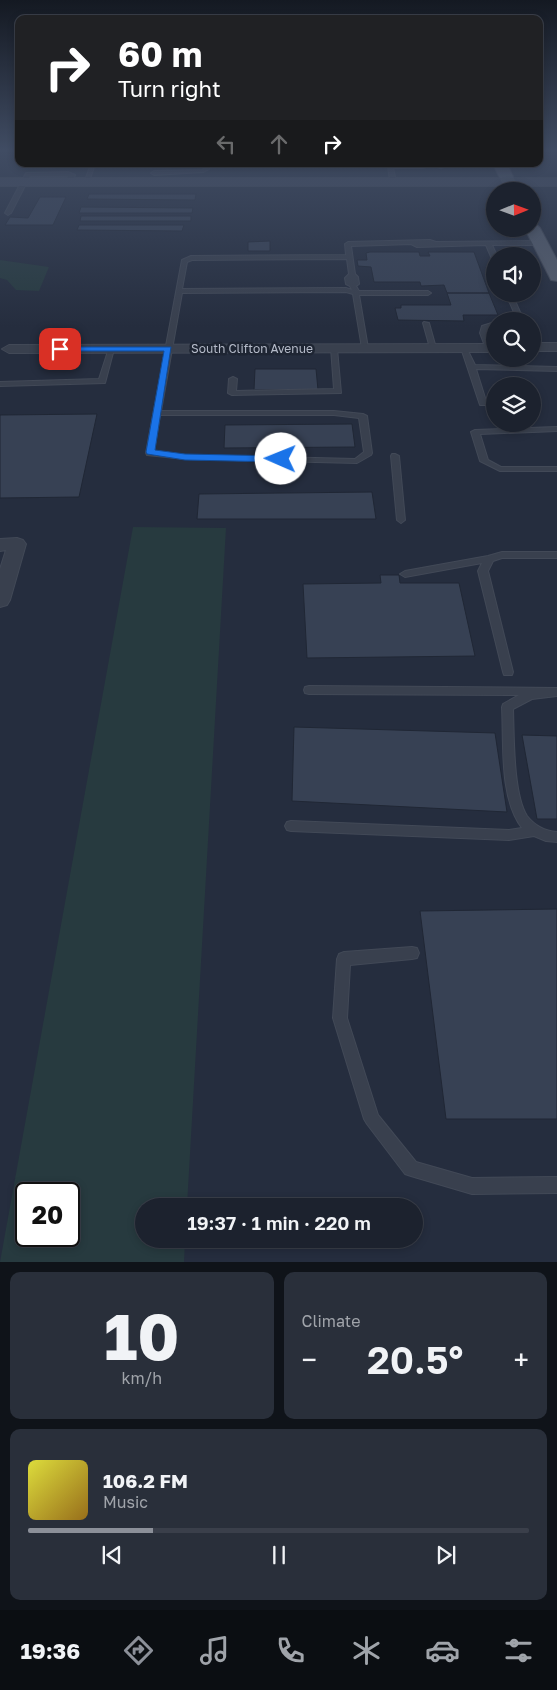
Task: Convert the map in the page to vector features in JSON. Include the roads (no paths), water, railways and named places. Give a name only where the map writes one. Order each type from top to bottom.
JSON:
[{"type":"main road","points":[[537,238],[557,276]]},
{"type":"street","points":[[541,347],[557,347]]},
{"type":"street","name":"South Clifton Avenue","points":[[5,350],[486,348]]},
{"type":"street","points":[[0,600],[8,544]]},
{"type":"lane","points":[[8,213],[10,209]]},
{"type":"lane","points":[[365,348],[353,285],[356,284],[356,280],[352,276],[348,244],[488,243],[522,238]]},
{"type":"lane","points":[[488,243],[490,247]]},
{"type":"lane","points":[[157,413],[334,413],[363,416],[368,453],[357,460],[185,457],[150,452],[184,261],[190,258],[350,257]]},
{"type":"lane","points":[[179,291],[346,290],[356,293],[428,293]]},
{"type":"lane","points":[[426,323],[433,348]]},
{"type":"lane","points":[[486,326],[483,333],[486,339]]},
{"type":"lane","points":[[233,379],[232,394],[338,391],[334,348]]},
{"type":"lane","points":[[464,348],[483,403],[486,403]]},
{"type":"lane","points":[[0,384],[102,381],[111,349]]},
{"type":"lane","points":[[472,367],[557,369]]},
{"type":"lane","points":[[557,429],[475,432],[484,461],[500,469],[557,469]]},
{"type":"lane","points":[[395,456],[401,520]]},
{"type":"lane","points":[[405,574],[490,559],[502,555],[557,555]]},
{"type":"lane","points":[[490,559],[483,571],[508,672]]},
{"type":"lane","points":[[309,690],[557,692]]},
{"type":"lane","points":[[542,692],[522,697],[507,707],[514,794],[520,815],[534,831],[546,837],[557,838]]},
{"type":"lane","points":[[291,826],[509,835],[534,831]]},
{"type":"lane","points":[[412,954],[344,959],[340,1018],[372,1119],[411,1168],[472,1186],[557,1185]]}]
